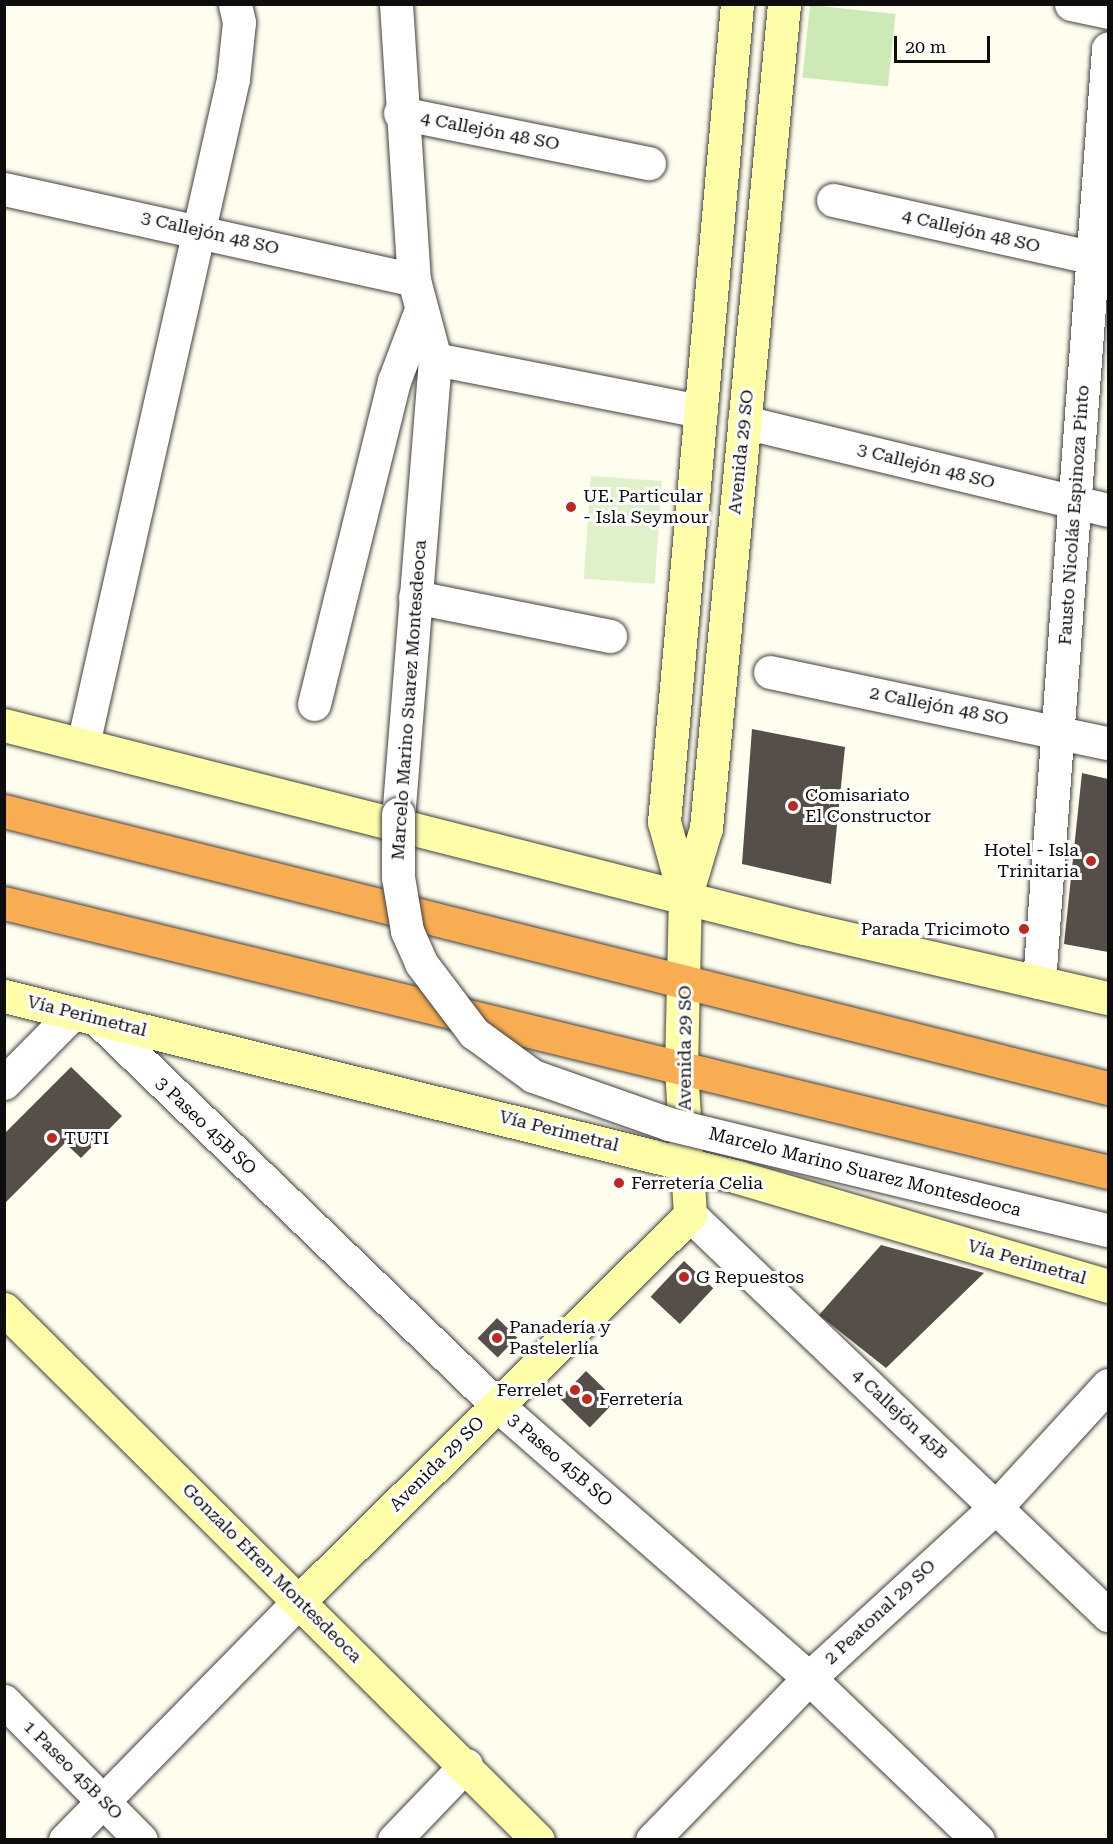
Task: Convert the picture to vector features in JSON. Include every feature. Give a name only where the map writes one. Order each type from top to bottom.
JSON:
[{"type":"highway","points":[[4,811],[685,984],[1108,1088]]},
{"type":"highway","points":[[4,903],[1108,1172]]},
{"type":"street","points":[[83,744],[201,231],[233,79],[239,22],[236,4]]},
{"type":"street","name":"Marcelo Marino Suarez Montesdeoca","points":[[396,4],[400,113],[414,280],[419,315],[435,359],[398,814],[398,876],[407,931],[421,963],[474,1033],[533,1076],[669,1124],[1108,1230]]},
{"type":"street","name":"Avenida 29 SO","points":[[64,1839],[496,1404],[690,1215],[681,1069],[685,984],[685,898],[664,822],[737,4]]},
{"type":"street","name":"Avenida 29 SO","points":[[685,898],[706,828],[784,4]]},
{"type":"street","points":[[1071,4],[1108,12]]},
{"type":"street","name":"Fausto Nicolás Espinoza Pinto","points":[[1039,982],[1075,502],[1101,259],[1108,49]]},
{"type":"street","name":"4 Callejón 48 SO","points":[[400,113],[649,163]]},
{"type":"street","name":"3 Callejón 48 SO","points":[[4,189],[414,280]]},
{"type":"street","name":"4 Callejón 48 SO","points":[[833,200],[1101,259]]},
{"type":"street","points":[[314,704],[394,381],[419,315]]},
{"type":"street","points":[[435,359],[701,411]]},
{"type":"street","name":"3 Callejón 48 SO","points":[[744,422],[1108,510]]},
{"type":"street","points":[[416,597],[610,636]]},
{"type":"street","name":"2 Callejón 48 SO","points":[[770,672],[1058,730],[1108,743]]},
{"type":"street","points":[[4,725],[685,898],[1108,998]]},
{"type":"street","name":"Vía Perimetral","points":[[4,996],[688,1164],[1108,1286]]},
{"type":"street","points":[[4,1083],[86,1016]]},
{"type":"street","name":"3 Paseo 45B SO","points":[[86,1016],[496,1404],[809,1678],[978,1839]]},
{"type":"street","name":"4 Callejón 45B","points":[[690,1215],[997,1506],[1108,1616]]},
{"type":"street","name":"Gonzalo Efren Montesdeoca","points":[[4,1309],[300,1600],[538,1839]]},
{"type":"street","name":"2 Peatonal 29 SO","points":[[652,1839],[809,1678],[997,1506],[1108,1385]]},
{"type":"street","name":"1 Paseo 45B SO","points":[[4,1701],[141,1839]]},
{"type":"street","points":[[394,1839],[466,1765]]},
{"type":"green space","points":[[810,5],[896,14],[888,87],[802,78]]},
{"type":"green space","points":[[591,476],[662,481],[655,584],[584,579]]},
{"type":"building","name":"Comisariato El Constructor","points":[[752,729],[845,747],[831,884],[742,864]]},
{"type":"building","name":"Hotel - Isla Trinitaria","points":[[1082,773],[1108,779],[1108,952],[1064,944]]},
{"type":"building","name":"TUTI","points":[[71,1067],[122,1116],[81,1158],[65,1143],[4,1204],[4,1134]]},
{"type":"building","points":[[881,1245],[984,1273],[886,1368],[819,1315]]},
{"type":"building","points":[[684,1261],[713,1288],[680,1324],[651,1297]]},
{"type":"building","name":"Panadería y Pastelerlía","points":[[497,1318],[517,1337],[498,1358],[478,1338]]},
{"type":"building","name":"Ferretería","points":[[586,1371],[616,1400],[590,1428],[560,1398]]},
{"type":"place","name":"UE. Particular - Isla Seymour","points":[[571,507]]},
{"type":"place","name":"Comisariato El Constructor","points":[[793,806]]},
{"type":"place","name":"Hotel - Isla Trinitaria","points":[[1091,861]]},
{"type":"place","name":"Parada Tricimoto","points":[[1024,929]]},
{"type":"place","name":"TUTI","points":[[52,1138]]},
{"type":"place","name":"Ferretería Celia","points":[[619,1183]]},
{"type":"place","name":"G Repuestos","points":[[684,1277]]},
{"type":"place","name":"Panadería y Pastelerlía","points":[[497,1338]]},
{"type":"place","name":"Ferrelet","points":[[575,1390]]},
{"type":"place","name":"Ferretería","points":[[587,1399]]}]
